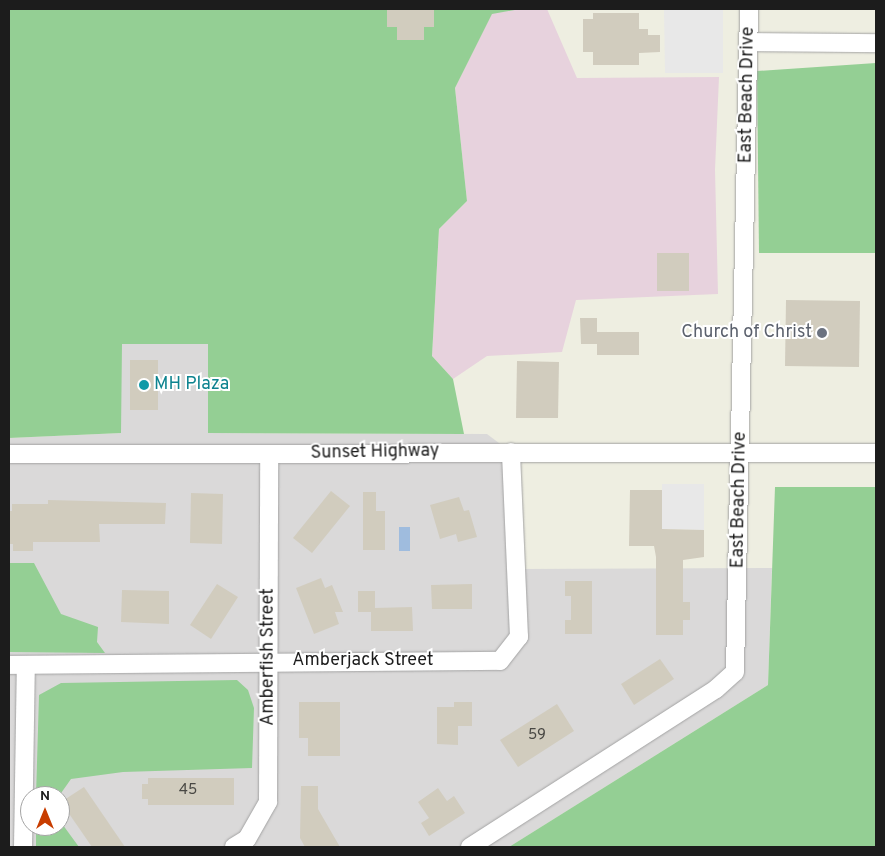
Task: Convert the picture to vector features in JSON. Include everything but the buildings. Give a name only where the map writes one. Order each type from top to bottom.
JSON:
[{"type":"street","name":"East Beach Drive","points":[[470,847],[716,689],[735,672],[742,454],[749,9]]},
{"type":"street","points":[[749,42],[876,42]]},
{"type":"street","name":"Amberjack Street","points":[[17,665],[500,662],[519,637],[511,452]]},
{"type":"street","name":"Sunset Highway","points":[[9,454],[876,453]]},
{"type":"street","name":"Amberfish Street","points":[[234,847],[247,839],[268,802],[269,454]]},
{"type":"street","points":[[17,665],[23,847]]},
{"type":"shaded area","points":[[520,9],[547,9],[577,78],[719,77],[715,170],[718,294],[576,300],[562,352],[487,356],[453,379],[432,356],[439,229],[467,201],[455,88],[492,13]]},
{"type":"shaded area","points":[[664,9],[723,9],[723,73],[665,73]]},
{"type":"shaded area","points":[[121,344],[208,344],[208,433],[487,434],[511,452],[516,569],[772,568],[768,685],[509,847],[9,847],[9,438],[121,433]]},
{"type":"shaded area","points":[[662,484],[704,484],[704,530],[662,529]]},
{"type":"green space","points":[[9,9],[520,9],[492,14],[455,88],[467,201],[439,229],[432,356],[453,379],[464,434],[208,433],[208,344],[122,344],[121,433],[9,438]]},
{"type":"green space","points":[[876,63],[876,253],[759,253],[757,71]]},
{"type":"green space","points":[[775,487],[876,487],[876,847],[509,847],[768,685]]},
{"type":"green space","points":[[9,563],[34,563],[61,614],[98,627],[97,642],[105,653],[9,652]]},
{"type":"green space","points":[[237,680],[248,690],[254,708],[252,768],[123,772],[71,779],[66,786],[36,786],[39,695],[61,683]]},
{"type":"green space","points":[[70,835],[79,847],[36,847],[36,836]]},
{"type":"water","points":[[399,527],[410,527],[410,551],[399,551]]},
{"type":"place","name":"Church of Christ","points":[[822,333]]},
{"type":"place","name":"MH Plaza","points":[[144,385]]}]
